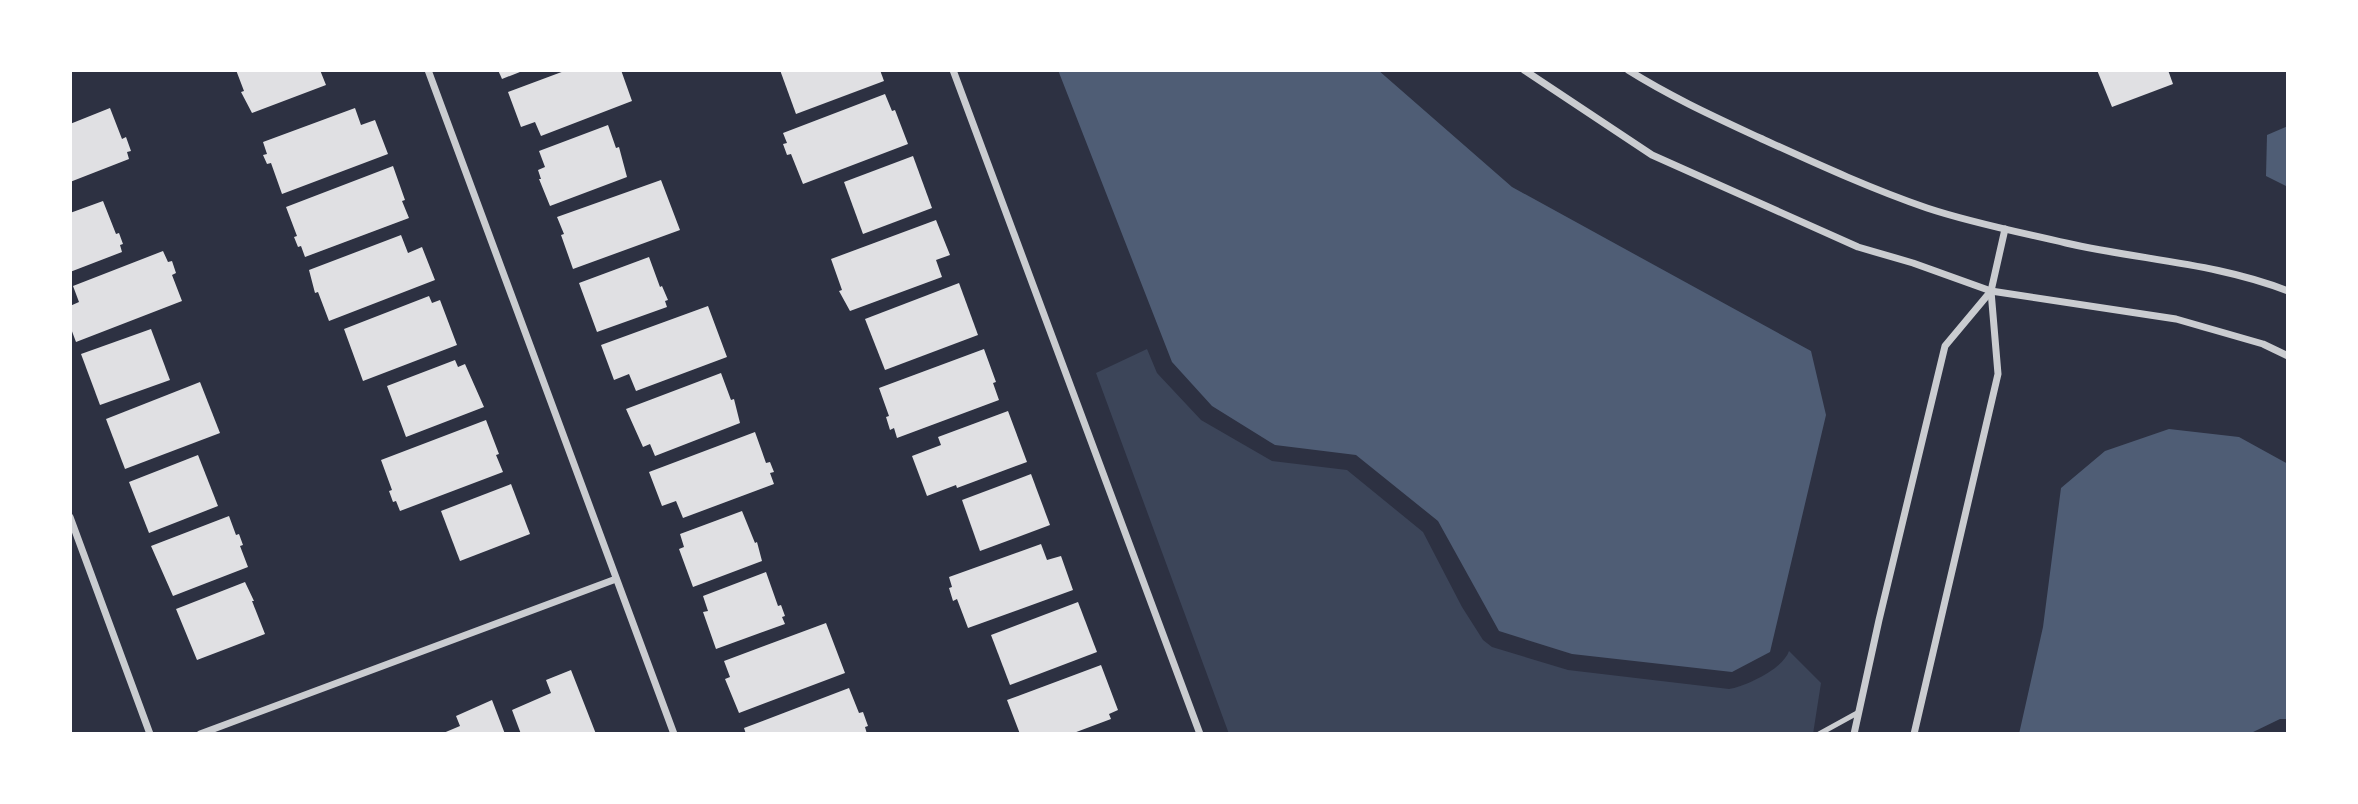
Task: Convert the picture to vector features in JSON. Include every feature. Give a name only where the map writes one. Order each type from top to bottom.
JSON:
[{"type":"street","points":[[428,70],[674,734]]},
{"type":"street","points":[[953,70],[1200,734]]},
{"type":"street","points":[[1524,70],[1652,155],[1858,247],[1991,290],[2176,319],[2263,344],[2288,356]]},
{"type":"street","points":[[1629,70],[1667,95],[1851,180],[1928,208],[2086,248],[2176,261],[2265,282],[2288,292]]},
{"type":"street","points":[[1913,734],[1998,374],[1991,290],[2006,229]]},
{"type":"street","points":[[1854,734],[1945,346],[1991,290]]},
{"type":"street","points":[[70,517],[150,734]]},
{"type":"street","points":[[200,734],[616,579]]},
{"type":"lane","points":[[1819,734],[1859,712]]},
{"type":"shaded area","points":[[1058,70],[1378,70],[1512,187],[1811,351],[1826,415],[1770,652],[1732,672],[1572,654],[1499,631],[1438,521],[1356,455],[1275,445],[1212,406],[1172,362]]},
{"type":"shaded area","points":[[2288,126],[2288,187],[2266,176],[2267,135]]},
{"type":"shaded area","points":[[1147,349],[1157,373],[1201,420],[1272,461],[1347,470],[1423,532],[1462,607],[1483,640],[1492,647],[1568,670],[1729,689],[1772,670],[1789,651],[1821,683],[1813,734],[1229,734],[1096,373]]},
{"type":"shaded area","points":[[2169,429],[2239,437],[2288,464],[2288,719],[2280,719],[2249,734],[2019,734],[2043,627],[2061,488],[2105,451]]},
{"type":"building","points":[[236,70],[320,70],[326,85],[252,113],[241,92],[244,91]]},
{"type":"building","points":[[498,70],[525,70],[502,79]]},
{"type":"building","points":[[567,70],[621,70],[632,101],[541,136],[535,122],[521,127],[508,92]]},
{"type":"building","points":[[780,70],[880,70],[884,81],[796,114]]},
{"type":"building","points":[[2097,70],[2168,70],[2173,84],[2112,107]]},
{"type":"building","points":[[885,94],[892,111],[895,110],[908,144],[803,184],[791,154],[787,155],[783,144],[787,143],[783,133]]},
{"type":"building","points":[[110,108],[122,139],[126,137],[131,151],[127,152],[129,159],[70,182],[70,124]]},
{"type":"building","points":[[355,108],[361,125],[375,120],[388,154],[282,194],[271,163],[267,164],[263,155],[267,154],[263,142]]},
{"type":"building","points":[[608,125],[616,148],[619,147],[627,177],[550,206],[539,179],[538,170],[545,167],[539,151]]},
{"type":"building","points":[[913,156],[932,208],[863,234],[844,182]]},
{"type":"building","points":[[393,166],[409,218],[305,257],[294,237],[297,236],[286,207]]},
{"type":"building","points":[[661,180],[680,230],[573,269],[557,217]]},
{"type":"building","points":[[103,201],[116,234],[119,233],[123,244],[120,245],[122,252],[70,272],[70,213]]},
{"type":"building","points":[[936,220],[950,255],[936,260],[942,277],[850,311],[839,291],[842,290],[831,259]]},
{"type":"building","points":[[401,235],[408,253],[422,247],[435,280],[329,321],[318,292],[315,293],[309,270]]},
{"type":"building","points":[[163,251],[168,262],[172,261],[176,273],[172,275],[182,301],[76,342],[70,326],[70,306],[79,302],[73,286]]},
{"type":"building","points":[[649,257],[668,300],[665,301],[667,307],[597,332],[579,283]]},
{"type":"building","points":[[959,283],[978,335],[885,370],[865,319]]},
{"type":"building","points":[[429,296],[432,303],[440,300],[457,345],[363,381],[344,329]]},
{"type":"building","points":[[708,306],[727,357],[636,391],[629,374],[614,380],[601,345]]},
{"type":"building","points":[[151,329],[170,380],[100,405],[81,354]]},
{"type":"building","points":[[984,349],[996,382],[993,383],[999,400],[897,438],[894,428],[890,430],[886,417],[889,416],[879,388]]},
{"type":"building","points":[[455,360],[458,367],[465,364],[484,407],[406,437],[387,386]]},
{"type":"building","points":[[721,373],[731,400],[734,399],[740,423],[655,456],[650,444],[643,447],[626,409]]},
{"type":"building","points":[[200,382],[220,433],[125,469],[106,419]]},
{"type":"building","points":[[1008,411],[1027,462],[927,496],[912,456],[941,445],[938,437]]},
{"type":"building","points":[[486,420],[503,472],[400,511],[396,501],[393,502],[389,491],[392,490],[381,460]]},
{"type":"building","points":[[755,432],[766,463],[770,462],[774,472],[770,473],[774,484],[683,518],[676,501],[662,506],[649,472]]},
{"type":"building","points":[[198,455],[218,506],[149,533],[129,482]]},
{"type":"building","points":[[1031,474],[1050,525],[980,551],[962,500]]},
{"type":"building","points":[[511,484],[530,534],[460,561],[441,511]]},
{"type":"building","points":[[742,511],[755,543],[757,542],[762,561],[693,587],[679,549],[684,547],[680,534]]},
{"type":"building","points":[[229,516],[236,535],[239,534],[243,545],[240,546],[248,567],[173,596],[151,546]]},
{"type":"building","points":[[1041,544],[1047,560],[1061,556],[1073,590],[968,628],[957,599],[953,601],[949,577]]},
{"type":"building","points":[[766,572],[778,606],[781,605],[785,624],[716,649],[703,612],[708,611],[703,596]]},
{"type":"building","points":[[245,582],[265,634],[197,660],[176,609]]},
{"type":"building","points":[[1078,602],[1097,652],[1010,685],[991,635]]},
{"type":"building","points":[[826,623],[845,673],[739,713],[725,679],[730,677],[724,661]]},
{"type":"building","points":[[1101,665],[1118,710],[1109,714],[1111,719],[1071,734],[1020,734],[1007,700]]},
{"type":"building","points":[[571,670],[596,734],[521,734],[512,710],[551,693],[546,680]]},
{"type":"building","points":[[849,688],[859,713],[863,712],[868,726],[865,727],[867,734],[746,734],[744,728]]},
{"type":"building","points":[[492,700],[505,734],[441,734],[460,726],[456,716]]}]
